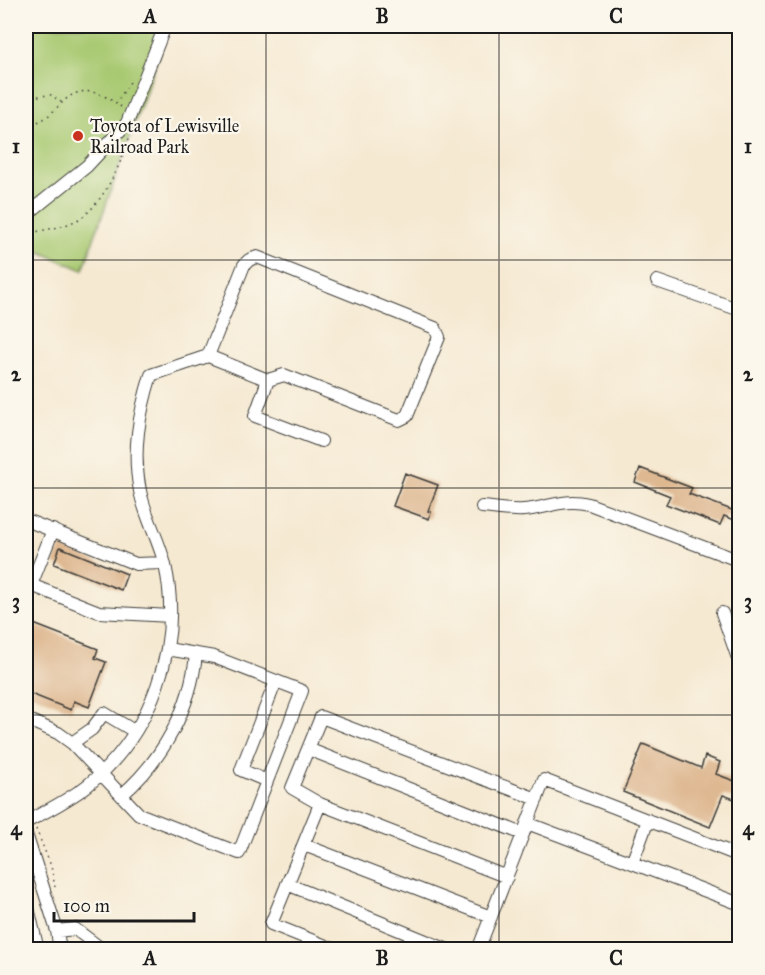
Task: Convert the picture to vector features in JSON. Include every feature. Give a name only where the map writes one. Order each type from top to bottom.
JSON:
[{"type":"street","points":[[26,215],[87,166],[127,123],[165,26]]},
{"type":"street","points":[[26,822],[65,801],[100,772],[134,731],[155,693],[167,649],[170,616],[164,563],[140,492],[136,460],[140,410],[151,375],[208,356],[268,380],[284,375],[399,420],[407,416],[439,337],[435,328],[257,257],[244,265],[208,356]]},
{"type":"street","points":[[657,281],[740,310]]},
{"type":"street","points":[[268,380],[255,416],[321,441]]},
{"type":"street","points":[[482,507],[526,510],[555,502],[582,502],[740,561]]},
{"type":"street","points":[[26,520],[136,564],[164,563]]},
{"type":"street","points":[[53,530],[28,588],[99,612],[170,616]]},
{"type":"street","points":[[722,613],[740,664]]},
{"type":"street","points":[[26,719],[58,733],[72,743],[139,814],[239,853],[302,692],[214,657],[167,649]]},
{"type":"street","points":[[122,795],[149,766],[177,723],[195,671],[196,654]]},
{"type":"street","points":[[267,780],[241,770],[276,681]]},
{"type":"street","points":[[72,743],[92,729],[104,713],[134,731]]},
{"type":"street","points":[[507,877],[320,804],[292,788],[321,717],[537,799]]},
{"type":"street","points":[[308,749],[525,829],[632,863],[740,904]]},
{"type":"street","points":[[478,950],[544,780],[740,856]]},
{"type":"street","points":[[320,804],[271,924],[336,950]]},
{"type":"street","points":[[632,863],[648,820]]},
{"type":"street","points":[[26,834],[57,931],[60,950]]},
{"type":"street","points":[[304,844],[491,917]]},
{"type":"street","points":[[288,884],[448,950]]},
{"type":"street","points":[[26,899],[38,950]]},
{"type":"street","points":[[57,931],[75,929],[103,950]]},
{"type":"path","points":[[26,123],[43,119],[70,94],[84,91],[107,97],[116,103]]},
{"type":"path","points":[[26,97],[51,95],[62,103]]},
{"type":"green space","name":"Toyota of Lewisville Railroad Park","points":[[26,26],[169,26],[83,270],[26,246]]},
{"type":"building","points":[[640,468],[692,488],[689,494],[740,513],[740,522],[724,516],[720,525],[666,504],[670,496],[635,482]]},
{"type":"building","points":[[405,473],[438,485],[428,511],[431,512],[429,519],[393,506]]},
{"type":"building","points":[[60,547],[127,574],[121,590],[54,564]]},
{"type":"building","points":[[26,621],[98,649],[95,658],[106,662],[89,707],[74,701],[71,710],[26,692]]},
{"type":"building","points":[[643,744],[701,768],[705,756],[720,762],[716,774],[740,783],[737,800],[723,795],[710,827],[623,792]]},
{"type":"place","name":"Toyota of Lewisville Railroad Park","points":[[78,136]]}]
